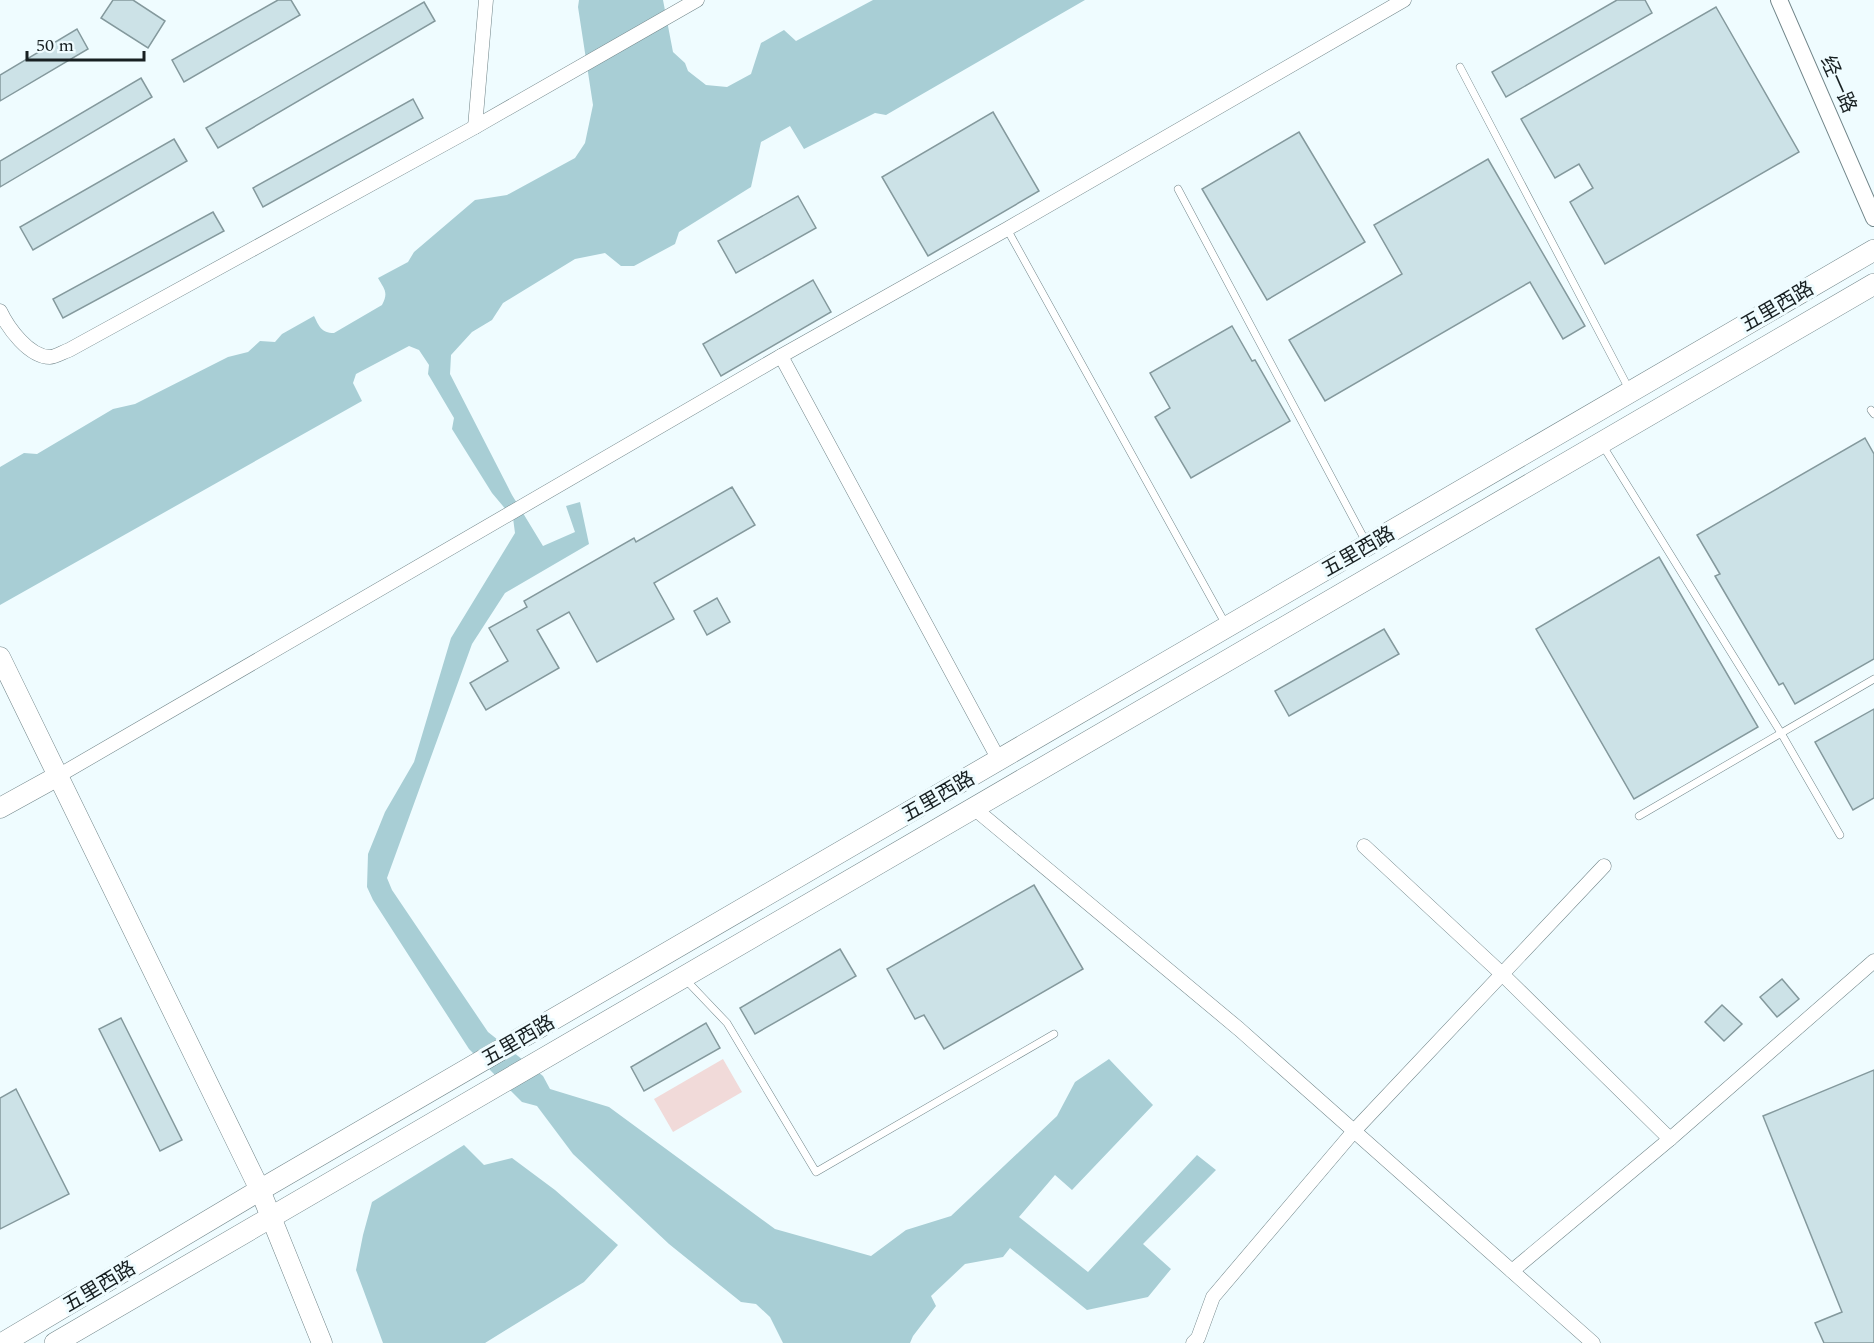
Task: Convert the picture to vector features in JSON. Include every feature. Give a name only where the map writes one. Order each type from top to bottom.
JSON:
[{"type":"main road","name":"五里西路","points":[[3,1343],[260,1190],[1874,250]]},
{"type":"main road","name":"五里西路","points":[[55,1343],[1874,284]]},
{"type":"main road","points":[[0,657],[260,1190],[322,1343]]},
{"type":"main road","points":[[0,808],[58,776]]},
{"type":"street","points":[[475,127],[486,0]]},
{"type":"street","points":[[0,312],[8,327],[30,350],[49,357],[69,351],[475,127],[697,0]]},
{"type":"street","points":[[58,776],[781,356],[1007,229],[1404,0]]},
{"type":"street","name":"经一路","points":[[1779,0],[1874,218]]},
{"type":"street","points":[[781,356],[999,760]]},
{"type":"street","points":[[975,809],[1239,1029],[1593,1343]]},
{"type":"street","points":[[1364,846],[1502,974],[1670,1139]]},
{"type":"street","points":[[1193,1343],[1198,1338],[1213,1297],[1354,1131],[1604,866]]},
{"type":"street","points":[[1512,1271],[1670,1139],[1874,962]]},
{"type":"lane","points":[[1460,67],[1630,392]]},
{"type":"lane","points":[[1178,189],[1367,545]]},
{"type":"lane","points":[[1007,229],[1227,627]]},
{"type":"lane","points":[[1601,442],[1781,733],[1840,835]]},
{"type":"lane","points":[[1639,816],[1874,680]]},
{"type":"lane","points":[[683,977],[727,1023],[816,1172],[1054,1034]]},
{"type":"shaded area","points":[[723,1059],[742,1092],[673,1132],[654,1099]]},
{"type":"water","points":[[579,0],[663,0],[673,52],[685,63],[688,71],[706,85],[727,87],[751,74],[761,43],[784,30],[796,41],[873,0],[1085,0],[886,115],[875,113],[804,149],[790,126],[761,142],[751,187],[679,232],[675,244],[634,266],[621,266],[605,253],[575,259],[503,303],[492,320],[472,332],[451,355],[450,374],[512,495],[543,546],[575,532],[566,506],[580,502],[589,544],[505,593],[472,644],[387,878],[392,890],[488,1032],[543,1076],[550,1089],[609,1107],[775,1229],[871,1256],[906,1230],[951,1216],[1057,1116],[1075,1082],[1109,1059],[1153,1105],[1072,1190],[1055,1175],[1019,1217],[1088,1272],[1197,1155],[1216,1170],[1143,1244],[1171,1269],[1148,1297],[1087,1310],[1010,1248],[1003,1257],[965,1264],[931,1296],[936,1306],[910,1343],[783,1343],[770,1317],[756,1304],[741,1302],[669,1244],[573,1154],[537,1106],[522,1102],[469,1049],[373,900],[367,887],[368,854],[385,812],[414,762],[451,638],[515,533],[513,518],[492,493],[452,429],[454,418],[428,374],[429,365],[419,350],[409,346],[356,374],[353,383],[362,401],[0,605],[0,467],[24,453],[37,454],[113,409],[135,404],[228,357],[248,352],[260,341],[275,342],[282,334],[314,316],[323,330],[334,333],[382,305],[385,294],[378,278],[408,262],[414,252],[475,200],[507,195],[575,158],[585,143],[593,105],[578,7]]},
{"type":"water","points":[[464,1145],[484,1165],[512,1158],[555,1190],[618,1245],[584,1282],[485,1343],[383,1343],[356,1270],[372,1202]]},
{"type":"building","points":[[113,0],[133,0],[165,21],[148,48],[101,18]]},
{"type":"building","points":[[278,0],[291,0],[300,15],[184,82],[172,60]]},
{"type":"building","points":[[1617,0],[1645,0],[1652,13],[1506,97],[1492,72]]},
{"type":"building","points":[[424,2],[435,21],[218,148],[206,128]]},
{"type":"building","points":[[1716,7],[1799,152],[1605,264],[1570,202],[1593,188],[1579,164],[1555,178],[1521,119]]},
{"type":"building","points":[[77,29],[88,49],[0,101],[0,75]]},
{"type":"building","points":[[141,78],[152,97],[0,187],[0,161]]},
{"type":"building","points":[[413,99],[423,118],[263,207],[253,188]]},
{"type":"building","points":[[993,112],[1039,191],[928,256],[882,177]]},
{"type":"building","points":[[1299,132],[1365,242],[1267,300],[1202,189]]},
{"type":"building","points":[[174,139],[187,161],[33,250],[20,227]]},
{"type":"building","points":[[1488,159],[1585,326],[1563,339],[1530,282],[1325,401],[1289,340],[1402,274],[1374,225]]},
{"type":"building","points":[[798,196],[816,228],[736,273],[718,241]]},
{"type":"building","points":[[213,212],[224,231],[63,318],[53,299]]},
{"type":"building","points":[[813,280],[831,312],[721,376],[703,344]]},
{"type":"building","points":[[1232,326],[1252,361],[1255,360],[1290,421],[1191,478],[1155,417],[1170,408],[1150,373]]},
{"type":"building","points":[[1865,438],[1874,454],[1874,659],[1795,704],[1783,683],[1779,685],[1715,576],[1720,574],[1697,535]]},
{"type":"building","points":[[732,487],[755,525],[654,583],[674,619],[597,662],[569,612],[537,630],[559,668],[486,710],[470,683],[508,661],[489,628],[527,607],[524,601],[634,538],[636,542]]},
{"type":"building","points":[[1659,557],[1758,727],[1634,799],[1536,629]]},
{"type":"building","points":[[717,598],[730,622],[707,635],[694,611]]},
{"type":"building","points":[[1384,629],[1399,654],[1289,716],[1275,691]]},
{"type":"building","points":[[1874,709],[1874,798],[1853,810],[1815,742]]},
{"type":"building","points":[[1034,885],[1083,969],[944,1049],[924,1015],[915,1019],[887,969]]},
{"type":"building","points":[[840,949],[856,976],[755,1034],[740,1008]]},
{"type":"building","points":[[1782,979],[1799,999],[1777,1017],[1760,997]]},
{"type":"building","points":[[1722,1005],[1742,1024],[1724,1041],[1705,1022]]},
{"type":"building","points":[[121,1018],[182,1140],[160,1151],[99,1029]]},
{"type":"building","points":[[706,1023],[720,1048],[644,1091],[631,1067]]},
{"type":"building","points":[[1874,1070],[1874,1343],[1824,1343],[1815,1323],[1842,1312],[1763,1116]]},
{"type":"building","points":[[16,1089],[69,1194],[0,1229],[0,1098]]}]
